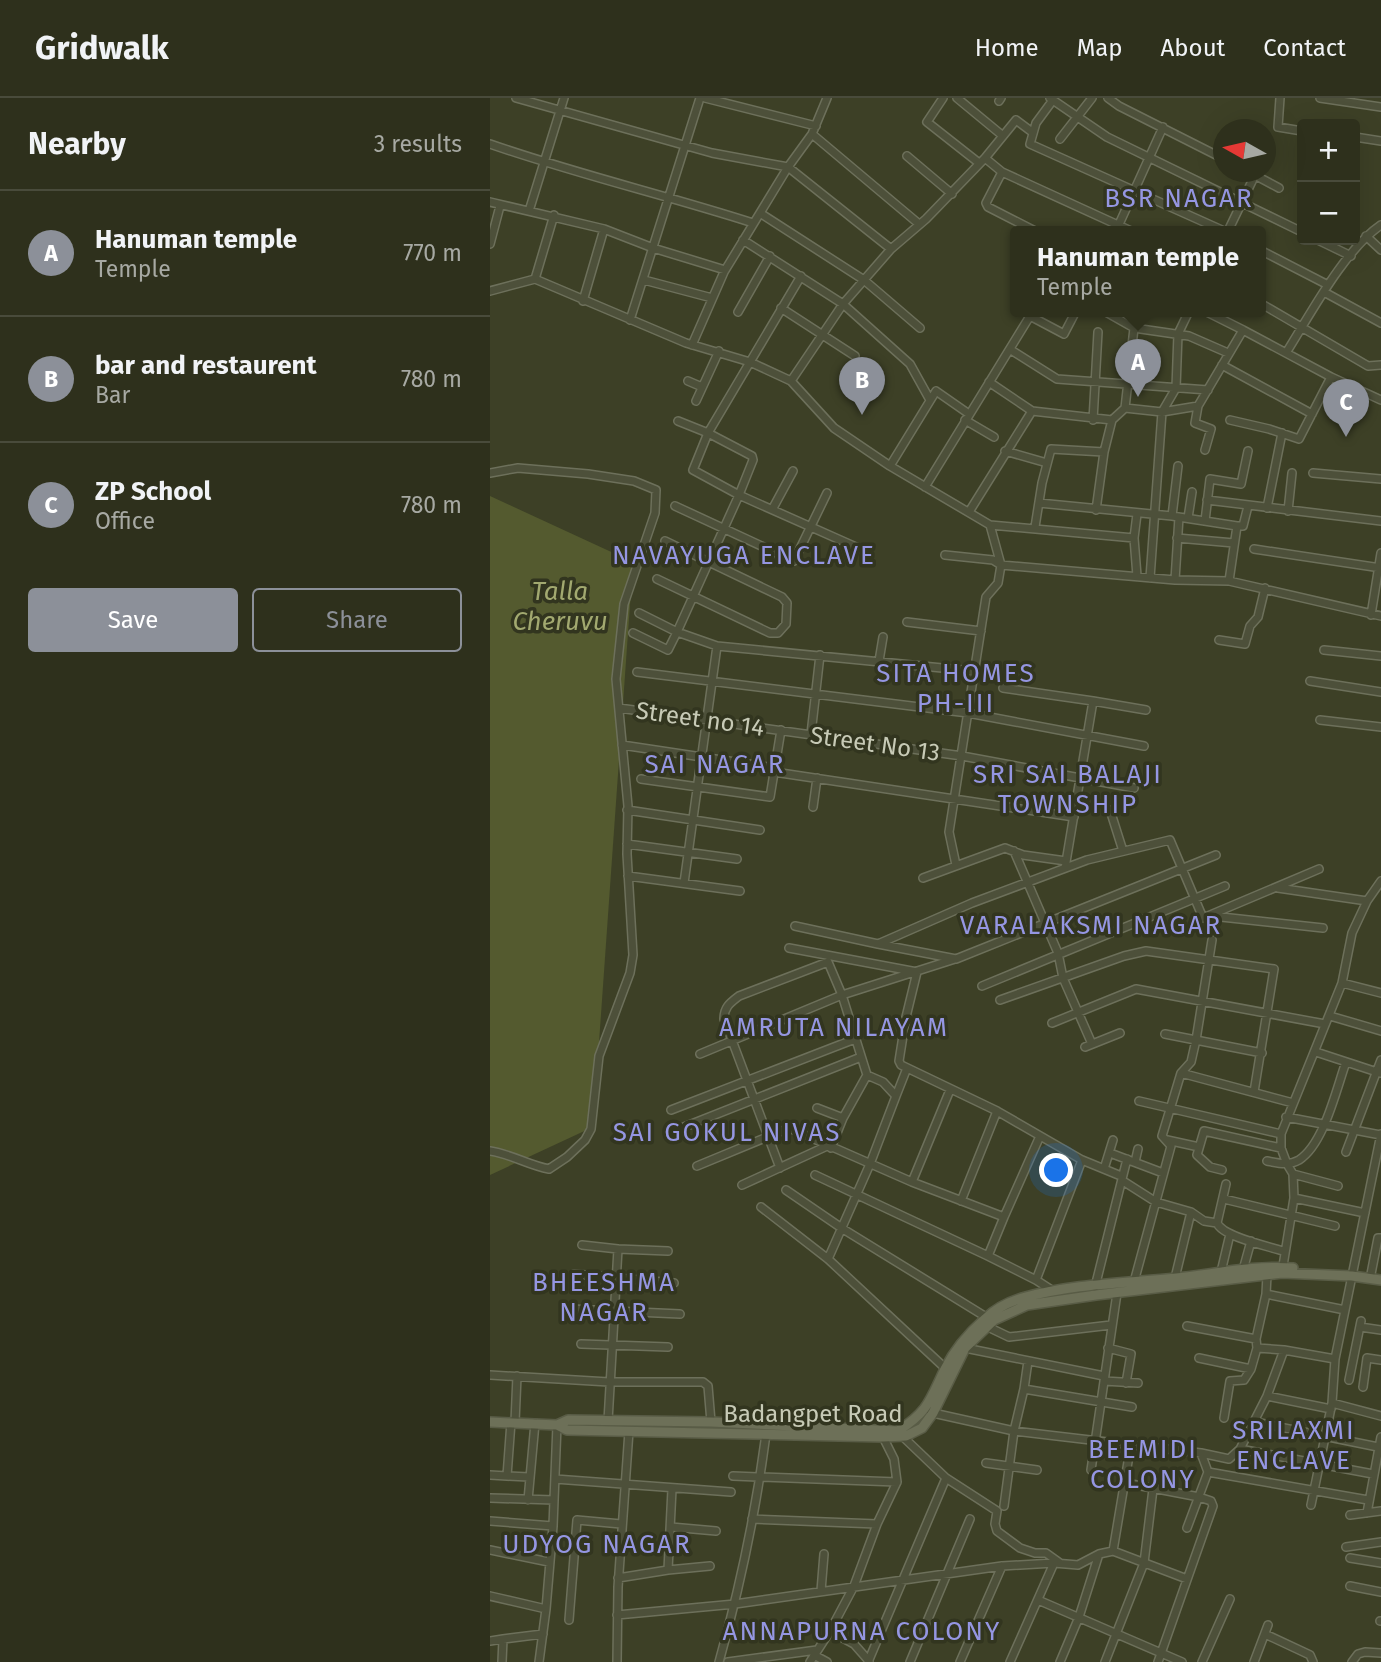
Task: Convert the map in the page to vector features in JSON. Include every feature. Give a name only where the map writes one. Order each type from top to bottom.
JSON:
[{"type":"main road","name":"Badangpet Road","points":[[930,1410],[965,1348],[986,1322],[1027,1305],[1134,1282],[1243,1270],[1378,1276]]},
{"type":"main road","name":"Badangpet Road","points":[[557,1425],[568,1420],[711,1422],[766,1434],[913,1434],[922,1428],[945,1368],[962,1342],[1016,1300],[1054,1292],[1117,1293],[1267,1275],[1282,1270]]},
{"type":"main road","name":"Badangpet Road","points":[[490,1422],[557,1425],[567,1430],[738,1428],[881,1434]]},
{"type":"street","points":[[516,98],[686,146],[788,167],[891,249]]},
{"type":"street","points":[[529,211],[564,98]]},
{"type":"street","points":[[630,320],[702,98],[814,130],[919,224]]},
{"type":"street","points":[[692,345],[725,270],[814,130],[827,98]]},
{"type":"street","points":[[943,98],[927,122],[982,161],[1113,226]]},
{"type":"street","points":[[957,98],[1003,136]]},
{"type":"street","points":[[1060,139],[1091,98]]},
{"type":"street","points":[[1108,98],[1213,154]]},
{"type":"street","points":[[1280,98],[1278,127],[1297,130]]},
{"type":"street","points":[[1320,98],[1381,107]]},
{"type":"street","points":[[1215,226],[1030,144],[1032,132],[1052,99],[1107,137],[1297,229]]},
{"type":"street","points":[[791,381],[843,304],[891,249],[952,194],[1016,120],[1032,132]]},
{"type":"street","points":[[1118,226],[1163,127]]},
{"type":"street","points":[[1360,138],[1381,141]]},
{"type":"street","points":[[490,144],[544,163],[753,223]]},
{"type":"street","points":[[907,156],[952,194]]},
{"type":"street","points":[[1002,172],[986,203],[988,207],[1025,226]]},
{"type":"street","points":[[1229,226],[1249,182]]},
{"type":"street","points":[[1268,182],[1279,188]]},
{"type":"street","points":[[490,202],[604,229],[653,248],[725,270]]},
{"type":"street","points":[[490,244],[500,206]]},
{"type":"street","points":[[760,213],[864,280],[920,328]]},
{"type":"street","points":[[535,279],[554,215]]},
{"type":"street","points":[[1286,353],[1326,288],[1366,236],[1381,225]]},
{"type":"street","points":[[583,301],[604,229]]},
{"type":"street","points":[[1366,236],[1381,250]]},
{"type":"street","points":[[743,240],[843,304],[910,364],[930,400]]},
{"type":"street","points":[[1328,245],[1351,256]]},
{"type":"street","points":[[1266,253],[1381,323]]},
{"type":"street","points":[[737,312],[770,256]]},
{"type":"street","points":[[801,276],[708,433],[693,470],[740,495],[865,551]]},
{"type":"street","points":[[490,290],[535,279],[692,345],[750,362],[791,381],[834,428],[890,466],[990,525],[1134,538]]},
{"type":"street","points":[[644,280],[712,298]]},
{"type":"street","points":[[1266,306],[1368,366],[1381,365]]},
{"type":"street","points":[[781,308],[855,356]]},
{"type":"street","points":[[925,487],[1029,317]]},
{"type":"street","points":[[1036,317],[1063,334],[1073,317]]},
{"type":"street","points":[[1115,317],[1134,328],[1189,335],[1228,354]]},
{"type":"street","points":[[1150,578],[1162,412],[1176,388],[1178,334],[1185,317]]},
{"type":"street","points":[[1217,317],[1381,400]]},
{"type":"street","points":[[1097,510],[1104,452],[1112,421],[1125,408],[1134,328]]},
{"type":"street","points":[[1205,450],[1211,429],[1195,423],[1198,406],[1242,330]]},
{"type":"street","points":[[1093,420],[1098,332]]},
{"type":"street","points":[[1011,350],[1057,379],[1208,390]]},
{"type":"street","points":[[696,401],[719,351]]},
{"type":"street","points":[[1222,365],[1312,414]]},
{"type":"street","points":[[1230,420],[1299,439],[1331,377]]},
{"type":"street","points":[[688,381],[702,387]]},
{"type":"street","points":[[989,382],[1032,411],[1112,421]]},
{"type":"street","points":[[890,466],[936,391],[993,437]]},
{"type":"street","points":[[1125,408],[1162,412],[1198,406]]},
{"type":"street","points":[[969,512],[1032,411]]},
{"type":"street","points":[[633,633],[668,650],[740,495],[753,460],[752,456],[708,433],[678,421]]},
{"type":"street","points":[[1266,508],[1282,433]]},
{"type":"street","points":[[1035,527],[1051,449],[1104,452]]},
{"type":"street","points":[[1005,451],[1046,463]]},
{"type":"street","points":[[1205,521],[1210,480],[1241,484],[1248,451]]},
{"type":"street","points":[[1175,580],[1178,466]]},
{"type":"street","points":[[490,473],[518,468],[588,474],[634,481],[656,490],[655,513],[624,604],[616,679],[627,810],[633,955],[630,973],[599,1056],[591,1129],[585,1140],[549,1169],[531,1166],[490,1151]]},
{"type":"street","points":[[773,508],[793,471]]},
{"type":"street","points":[[1288,511],[1292,472]]},
{"type":"street","points":[[1313,473],[1381,479]]},
{"type":"street","points":[[1188,518],[1192,492]]},
{"type":"street","points":[[676,506],[794,561],[827,494]]},
{"type":"street","points":[[1207,500],[1381,521]]},
{"type":"street","points":[[1039,503],[1176,516],[1237,526],[1242,526],[1248,506]]},
{"type":"street","points":[[1137,514],[1134,538],[1137,576]]},
{"type":"street","points":[[956,865],[949,832],[986,597],[998,583],[1001,565],[990,525]]},
{"type":"street","points":[[1229,581],[1237,526]]},
{"type":"street","points":[[1177,538],[1234,543]]},
{"type":"street","points":[[657,579],[774,635],[782,631],[786,624],[787,603],[782,597],[665,541]]},
{"type":"street","points":[[1254,549],[1380,567]]},
{"type":"street","points":[[1371,615],[1381,553]]},
{"type":"street","points":[[945,555],[993,560],[1001,565],[1175,580],[1229,581],[1381,616]]},
{"type":"street","points":[[1219,640],[1245,644],[1250,626],[1258,617],[1265,588]]},
{"type":"street","points":[[639,612],[677,632],[717,646],[974,671]]},
{"type":"street","points":[[908,622],[981,631]]},
{"type":"street","points":[[879,661],[883,637]]},
{"type":"street","points":[[684,883],[717,646]]},
{"type":"street","points":[[1324,650],[1381,656]]},
{"type":"street","points":[[811,734],[820,655]]},
{"type":"street","points":[[637,672],[968,713],[1144,746]]},
{"type":"street","points":[[1310,681],[1381,692]]},
{"type":"street","points":[[1003,688],[1146,710]]},
{"type":"street","points":[[1066,864],[1093,701]]},
{"type":"street","name":"Street no 14","points":[[619,708],[781,730]]},
{"type":"street","points":[[1320,720],[1381,727]]},
{"type":"street","points":[[641,779],[770,797],[781,730]]},
{"type":"street","name":"Street No 13","points":[[781,730],[962,757],[1134,788]]},
{"type":"street","points":[[622,745],[1074,817]]},
{"type":"street","points":[[813,807],[817,778]]},
{"type":"street","points":[[627,810],[760,830]]},
{"type":"street","points":[[1110,810],[1124,851]]},
{"type":"street","points":[[878,944],[1066,864],[1170,840],[1201,916],[1205,918],[1320,869]]},
{"type":"street","points":[[627,844],[737,859]]},
{"type":"street","points":[[923,878],[1005,848],[1023,855],[1066,864]]},
{"type":"street","points":[[1014,851],[1058,953],[1063,978],[1088,1046],[1120,1033]]},
{"type":"street","points":[[700,1054],[842,995],[956,959],[1216,855]]},
{"type":"street","points":[[628,876],[740,891]]},
{"type":"street","points":[[1282,1270],[1283,1251],[1294,1198],[1293,1174],[1281,1148],[1281,1134],[1342,983],[1352,933],[1381,881]]},
{"type":"street","points":[[982,986],[1225,886]]},
{"type":"street","points":[[1276,888],[1381,898]]},
{"type":"street","points":[[1212,916],[1323,928]]},
{"type":"street","points":[[795,926],[956,959]]},
{"type":"street","points":[[1134,1282],[1171,1146],[1162,1136],[1181,1073],[1191,1062],[1212,940]]},
{"type":"street","points":[[789,948],[917,972]]},
{"type":"street","points":[[1000,1000],[1124,956],[1146,951],[1275,969],[1254,1092]]},
{"type":"street","points":[[742,1185],[829,1147],[867,1075],[842,995],[828,962],[739,996],[727,1005],[724,1012],[724,1019],[746,1081],[780,1168]]},
{"type":"street","points":[[917,972],[906,1017],[899,1061],[901,1065],[997,1111],[1082,1160],[1121,1176],[1123,1181],[1156,1202],[1191,1212],[1204,1221],[1217,1223]]},
{"type":"street","points":[[1342,983],[1381,993]]},
{"type":"street","points":[[1052,1023],[1136,989],[1325,1024]]},
{"type":"street","points":[[1330,1016],[1381,1031]]},
{"type":"street","points":[[1165,1034],[1262,1053]]},
{"type":"street","points":[[671,1110],[855,1039]]},
{"type":"street","points":[[1315,1052],[1379,1072]]},
{"type":"street","points":[[679,1129],[861,1057]]},
{"type":"street","points":[[1346,1152],[1353,1128],[1379,1072],[1381,1060]]},
{"type":"street","points":[[1267,1161],[1287,1164],[1299,1160],[1315,1144],[1346,1062]]},
{"type":"street","points":[[828,1259],[870,1164],[907,1068]]},
{"type":"street","points":[[1181,1073],[1293,1103]]},
{"type":"street","points":[[867,1075],[883,1082],[896,1096]]},
{"type":"street","points":[[912,1182],[950,1090]]},
{"type":"street","points":[[1139,1101],[1281,1134]]},
{"type":"street","points":[[817,1108],[843,1118]]},
{"type":"street","points":[[961,1201],[997,1111]]},
{"type":"street","points":[[1286,1118],[1381,1135],[1335,1359],[1332,1406],[1311,1505]]},
{"type":"street","points":[[697,1166],[789,1128],[912,1182],[1004,1217]]},
{"type":"street","points":[[1222,1170],[1210,1167],[1197,1156],[1204,1131],[1281,1148]]},
{"type":"street","points":[[988,1256],[1040,1136]]},
{"type":"street","points":[[1104,1169],[1113,1140]]},
{"type":"street","points":[[1167,1140],[1199,1147]]},
{"type":"street","points":[[1096,1291],[1123,1181],[1138,1149]]},
{"type":"street","points":[[1110,1153],[1163,1173]]},
{"type":"street","points":[[1036,1280],[1082,1160]]},
{"type":"street","points":[[1293,1174],[1338,1186]]},
{"type":"street","points":[[815,1175],[988,1256],[1054,1292]]},
{"type":"street","points":[[1226,1184],[1217,1223],[1219,1228],[1283,1251]]},
{"type":"street","points":[[786,1190],[1009,1338],[1111,1325]]},
{"type":"street","points":[[1294,1198],[1365,1213]]},
{"type":"street","points":[[1224,1199],[1335,1226]]},
{"type":"street","points":[[761,1207],[828,1259],[945,1368]]},
{"type":"street","points":[[1175,1278],[1191,1212]]},
{"type":"street","points":[[1221,1272],[1230,1234]]},
{"type":"street","points":[[1378,1276],[1378,1238],[1381,1238]]},
{"type":"street","points":[[1243,1270],[1251,1241]]},
{"type":"street","points":[[582,1245],[668,1251]]},
{"type":"street","points":[[608,1420],[612,1310],[618,1249]]},
{"type":"street","points":[[574,1274],[674,1283]]},
{"type":"street","points":[[1224,1418],[1230,1381],[1244,1380],[1251,1369],[1257,1348],[1256,1339],[1266,1294],[1267,1275]]},
{"type":"street","points":[[1091,1470],[1117,1293]]},
{"type":"street","points":[[1266,1294],[1345,1310]]},
{"type":"street","points":[[572,1309],[680,1314]]},
{"type":"street","points":[[1349,1380],[1360,1324],[1381,1331]]},
{"type":"street","points":[[1188,1326],[1256,1339]]},
{"type":"street","points":[[581,1344],[668,1347]]},
{"type":"street","points":[[965,1348],[1104,1379],[1138,1383]]},
{"type":"street","points":[[1108,1348],[1131,1354],[1126,1383]]},
{"type":"street","points":[[1257,1348],[1335,1359]]},
{"type":"street","points":[[930,1410],[1014,1431],[1201,1453],[1229,1459],[1240,1449],[1255,1422],[1284,1350]]},
{"type":"street","points":[[1199,1358],[1251,1369]]},
{"type":"street","points":[[1363,1387],[1367,1358],[1381,1360]]},
{"type":"street","points":[[1004,1506],[1014,1431],[1028,1361]]},
{"type":"street","points":[[490,1374],[609,1382],[703,1382],[708,1386],[711,1422]]},
{"type":"street","points":[[507,1476],[517,1376]]},
{"type":"street","points":[[1024,1389],[1132,1407]]},
{"type":"street","points":[[1266,1396],[1381,1416]]},
{"type":"street","points":[[1255,1422],[1325,1436],[1379,1451]]},
{"type":"street","points":[[528,1500],[535,1423]]},
{"type":"street","points":[[539,1662],[553,1526],[557,1425]]},
{"type":"street","points":[[617,1662],[618,1578],[629,1431]]},
{"type":"street","points":[[719,1662],[735,1604],[761,1478],[766,1434]]},
{"type":"street","points":[[814,1656],[854,1586],[877,1524],[897,1482],[894,1459],[881,1434]]},
{"type":"street","points":[[899,1434],[947,1478],[997,1511],[997,1531],[1020,1548],[1046,1553],[1057,1563]]},
{"type":"street","points":[[1367,1513],[1381,1437]]},
{"type":"street","points":[[1113,1551],[1131,1444]]},
{"type":"street","points":[[1240,1449],[1373,1474]]},
{"type":"street","points":[[1187,1528],[1208,1472],[1201,1453]]},
{"type":"street","points":[[986,1462],[1037,1470]]},
{"type":"street","points":[[1208,1472],[1368,1500]]},
{"type":"street","points":[[490,1475],[529,1476]]},
{"type":"street","points":[[733,1476],[897,1482]]},
{"type":"street","points":[[830,1631],[854,1644],[868,1661],[947,1478]]},
{"type":"street","points":[[555,1479],[731,1492]]},
{"type":"street","points":[[1126,1483],[1199,1497],[1211,1502],[1213,1506],[1160,1658]]},
{"type":"street","points":[[668,1570],[672,1489]]},
{"type":"street","points":[[1105,1662],[1144,1563],[1153,1489]]},
{"type":"street","points":[[490,1498],[554,1500]]},
{"type":"street","points":[[1350,1515],[1381,1511]]},
{"type":"street","points":[[752,1519],[877,1524]]},
{"type":"street","points":[[910,1662],[971,1519]]},
{"type":"street","points":[[569,1620],[578,1520],[621,1524]]},
{"type":"street","points":[[490,1521],[553,1526]]},
{"type":"street","points":[[671,1527],[716,1531]]},
{"type":"street","points":[[1346,1547],[1381,1542]]},
{"type":"street","points":[[490,1550],[549,1562]]},
{"type":"street","points":[[617,1615],[735,1604],[1002,1566],[1057,1563],[1078,1565],[1099,1554],[1113,1551],[1187,1579]]},
{"type":"street","points":[[821,1591],[824,1554]]},
{"type":"street","points":[[1060,1662],[1079,1617],[1099,1554]]},
{"type":"street","points":[[1350,1558],[1381,1563]]},
{"type":"street","points":[[1010,1662],[1057,1563]]},
{"type":"street","points":[[618,1578],[710,1566]]},
{"type":"street","points":[[960,1662],[1002,1566]]},
{"type":"street","points":[[1350,1586],[1381,1592]]},
{"type":"street","points":[[490,1596],[546,1609]]},
{"type":"street","points":[[1202,1662],[1230,1599]]},
{"type":"street","points":[[1038,1600],[1117,1635],[1160,1658],[1182,1662]]},
{"type":"street","points":[[1254,1662],[1268,1625]]},
{"type":"street","points":[[490,1641],[543,1634]]},
{"type":"street","points":[[1265,1634],[1310,1655],[1313,1662]]},
{"type":"street","points":[[502,1662],[503,1639]]},
{"type":"street","points":[[1352,1662],[1358,1654],[1381,1653]]},
{"type":"street","points":[[728,1662],[814,1656],[827,1662]]},
{"type":"water","name":"Talla Cheruvu","points":[[490,496],[633,562],[593,1127],[490,1175]]},
{"type":"place","name":"Hanuman temple","points":[[1138,397]]},
{"type":"place","name":"bar and restaurent","points":[[862,415]]},
{"type":"place","name":"ZP School","points":[[1346,437]]},
{"type":"district","name":"BSR NAGAR","points":[[1179,198]]},
{"type":"district","name":"NAVAYUGA ENCLAVE","points":[[744,555]]},
{"type":"district","name":"SITA HOMES PH-III","points":[[956,688]]},
{"type":"district","name":"SAI NAGAR","points":[[715,764]]},
{"type":"district","name":"SRI SAI BALAJI TOWNSHIP","points":[[1068,789]]},
{"type":"district","name":"VARALAKSMI NAGAR","points":[[1091,925]]},
{"type":"district","name":"AMRUTA NILAYAM","points":[[834,1027]]},
{"type":"district","name":"SAI GOKUL NIVAS","points":[[727,1132]]},
{"type":"district","name":"BHEESHMA NAGAR","points":[[604,1297]]},
{"type":"district","name":"SRILAXMI ENCLAVE","points":[[1294,1445]]},
{"type":"district","name":"BEEMIDI COLONY","points":[[1143,1464]]},
{"type":"district","name":"UDYOG NAGAR","points":[[597,1544]]},
{"type":"district","name":"ANNAPURNA COLONY","points":[[862,1631]]}]
